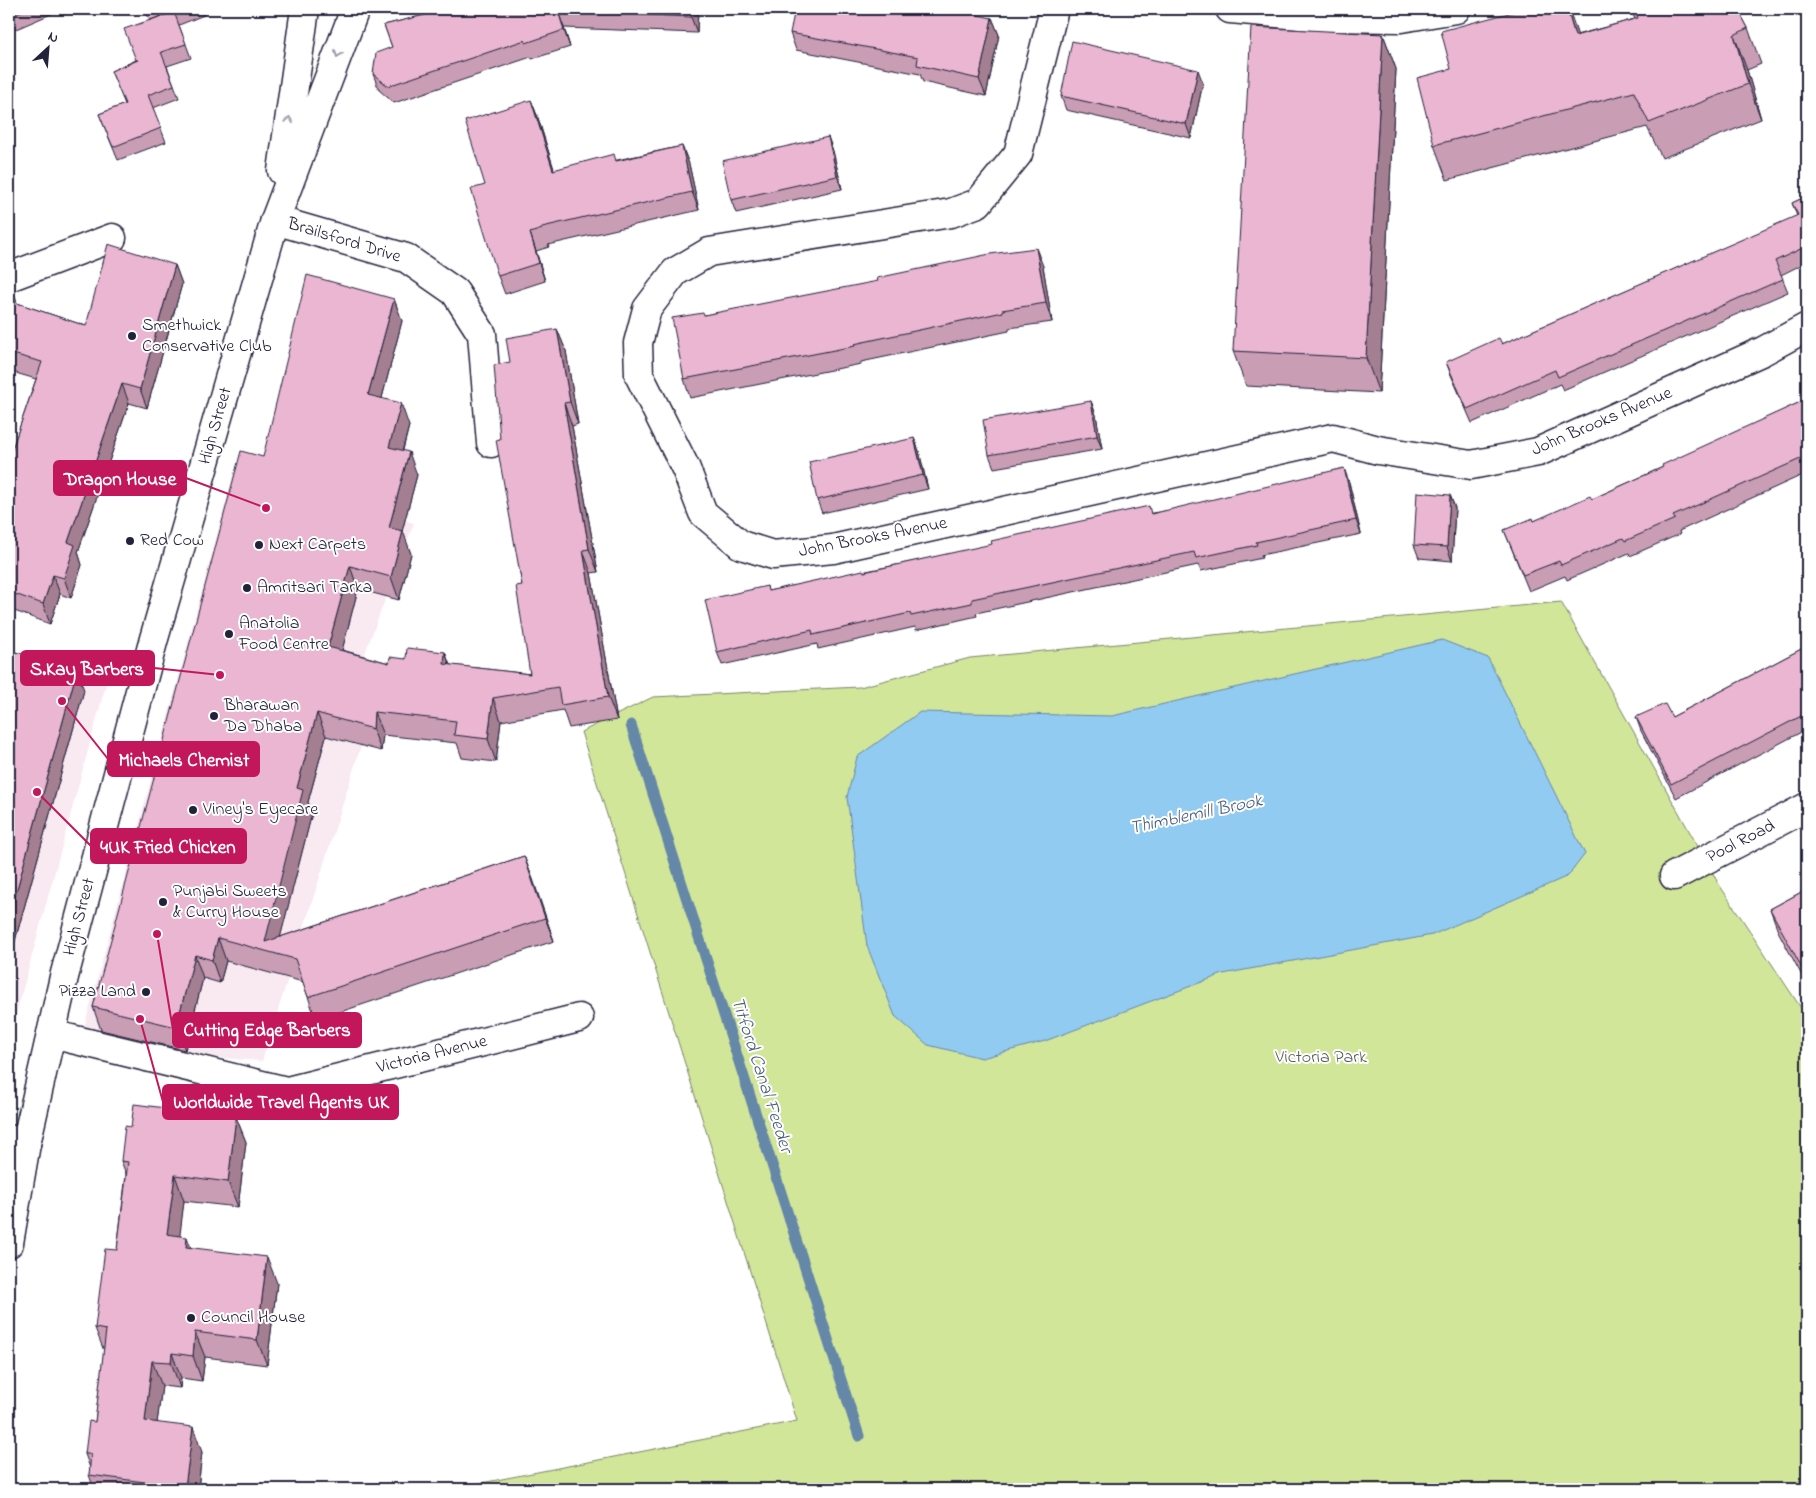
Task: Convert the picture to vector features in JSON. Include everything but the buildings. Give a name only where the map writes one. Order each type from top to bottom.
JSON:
[{"type":"street","name":"High Street","points":[[275,220],[305,9]]},
{"type":"street","name":"High Street","points":[[9,1244],[18,1141],[52,1034],[64,977],[153,642],[275,220],[356,9]]},
{"type":"street","name":"John Brooks Avenue","points":[[1054,9],[1018,154],[978,203],[951,213],[709,252],[675,272],[647,309],[638,343],[639,375],[686,469],[704,513],[741,545],[773,555],[833,549],[1333,438],[1378,450],[1471,465],[1538,452],[1762,351],[1807,327]]},
{"type":"street","points":[[1230,9],[1400,18],[1456,9]]},
{"type":"street","name":"Brailsford Drive","points":[[275,220],[406,258],[455,292],[482,334],[491,443]]},
{"type":"street","points":[[9,277],[112,238]]},
{"type":"street","name":"Pool Road","points":[[1674,876],[1807,807]]},
{"type":"street","name":"Victoria Avenue","points":[[52,1034],[287,1091],[578,1018]]},
{"type":"shaded area","points":[[234,472],[414,523],[333,738],[361,746],[262,1061],[183,1055],[84,1028]]},
{"type":"shaded area","points":[[9,652],[107,681],[9,1040]]},
{"type":"green space","name":"Victoria Park","points":[[1561,602],[1720,886],[1807,1017],[1807,1489],[451,1489],[797,1421],[581,732],[653,697],[860,687],[970,658]]},
{"type":"water","name":"Thimblemill Brook","points":[[1442,640],[1488,658],[1585,854],[1568,876],[1432,935],[1223,974],[1045,1041],[982,1058],[928,1045],[895,1016],[867,946],[847,797],[857,757],[920,712],[1112,716]]},
{"type":"waterway","name":"Titford Canal Feeder","points":[[631,725],[859,1436]]},
{"type":"place","name":"Smethwick Conservative Club","points":[[132,336]]},
{"type":"place","name":"Dragon House","points":[[266,508]]},
{"type":"place","name":"Red Cow","points":[[130,541]]},
{"type":"place","name":"Next Carpets","points":[[259,545]]},
{"type":"place","name":"Amritsari Tarka","points":[[247,588]]},
{"type":"place","name":"Anatolia Food Centre","points":[[229,634]]},
{"type":"place","name":"S.Kay Barbers","points":[[220,675]]},
{"type":"place","name":"Michaels Chemist","points":[[62,701]]},
{"type":"place","name":"Bharawan Da Dhaba","points":[[214,716]]},
{"type":"place","name":"4UK Fried Chicken","points":[[37,792]]},
{"type":"place","name":"Viney's Eyecare","points":[[193,810]]},
{"type":"place","name":"Punjabi Sweets & Curry House","points":[[163,902]]},
{"type":"place","name":"Cutting Edge Barbers","points":[[157,934]]},
{"type":"place","name":"Pizza Land","points":[[146,992]]},
{"type":"place","name":"Worldwide Travel Agents UK","points":[[140,1019]]},
{"type":"place","name":"Council House","points":[[191,1318]]}]
